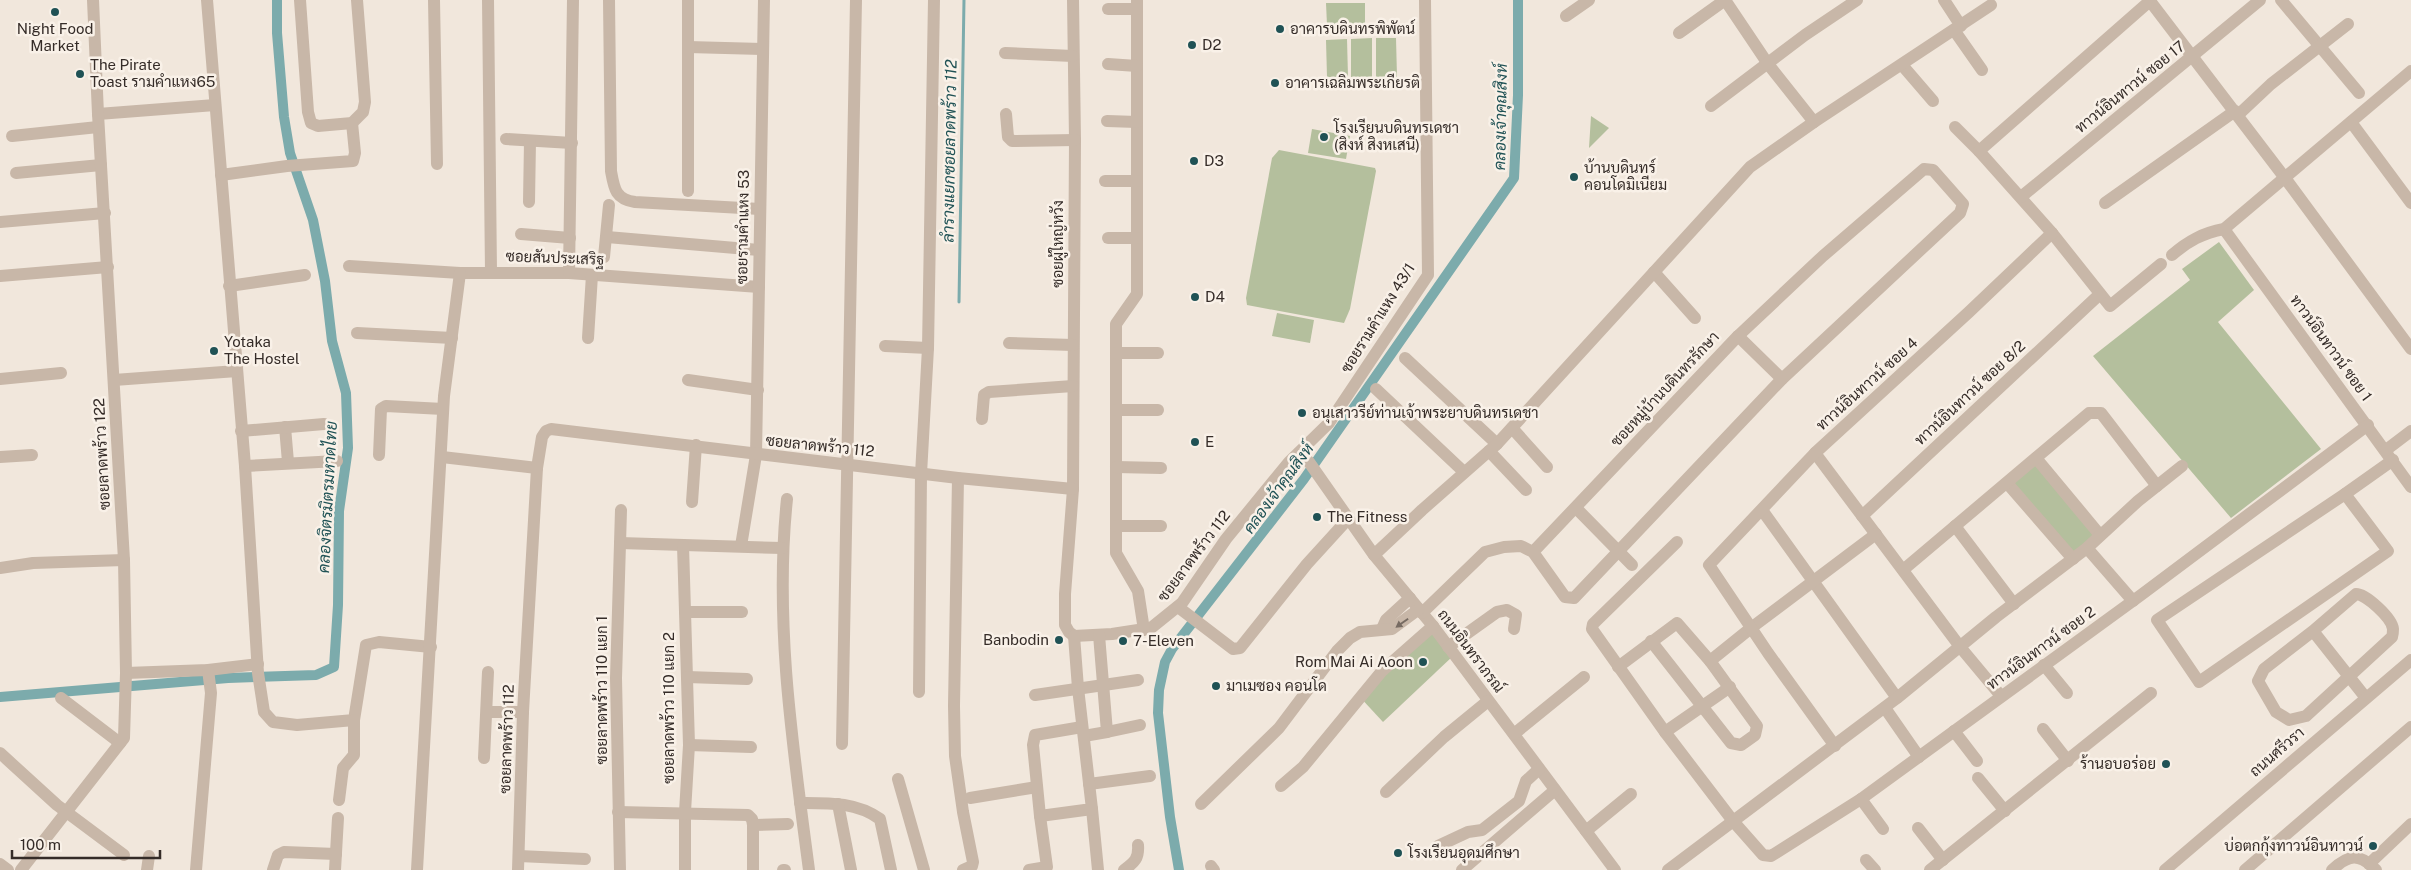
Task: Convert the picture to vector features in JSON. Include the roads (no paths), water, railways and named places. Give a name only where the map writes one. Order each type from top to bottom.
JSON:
[{"type":"street","name":"ซอยลาดพร้าว 122","points":[[20,870],[124,738],[126,685],[124,560],[105,213],[98,120],[93,0]]},
{"type":"street","points":[[207,0],[245,466],[258,668],[264,712],[273,722],[297,725],[354,720]]},
{"type":"street","points":[[300,0],[308,112],[311,123],[318,126],[352,123],[363,112],[365,102],[357,0]]},
{"type":"street","points":[[434,0],[437,164]]},
{"type":"street","points":[[488,0],[491,272]]},
{"type":"street","points":[[568,274],[572,143],[573,0]]},
{"type":"street","points":[[609,0],[611,171],[615,192],[621,198],[634,202],[760,209]]},
{"type":"street","points":[[688,0],[688,191]]},
{"type":"street","name":"ซอยรามคำแหง 53","points":[[741,546],[756,455],[764,0]]},
{"type":"street","points":[[842,744],[856,0]]},
{"type":"street","points":[[919,692],[922,474],[928,348],[934,0]]},
{"type":"street","name":"ซอยผู้ใหญ่หวัง","points":[[1073,0],[1075,140],[1073,489]]},
{"type":"street","name":"ซอยรามคำแหง 43/1","points":[[1299,453],[1329,423],[1428,275],[1425,0]]},
{"type":"street","points":[[1566,16],[1589,0]]},
{"type":"street","points":[[1679,33],[1725,0],[1768,64],[1814,122]]},
{"type":"street","points":[[1712,106],[1805,34],[1857,0]]},
{"type":"street","points":[[1944,0],[1982,70]]},
{"type":"street","points":[[1979,151],[2150,0],[2285,178],[2411,349]]},
{"type":"street","name":"ทาวน์อินทาวน์ ซอย 17","points":[[2021,197],[2260,0]]},
{"type":"street","points":[[2281,0],[2359,93]]},
{"type":"street","points":[[1108,9],[1137,5],[1137,294],[1116,324],[1116,554],[1138,591],[1144,630]]},
{"type":"street","points":[[1374,555],[1464,472],[1493,448],[1750,167],[1814,122],[1992,5]]},
{"type":"street","points":[[2104,204],[2236,113],[2348,24]]},
{"type":"street","points":[[688,47],[762,49]]},
{"type":"street","points":[[1005,53],[1073,56]]},
{"type":"street","points":[[1108,64],[1137,66]]},
{"type":"street","points":[[1902,65],[1933,101]]},
{"type":"street","points":[[2172,254],[2184,244],[2207,233],[2224,228],[2411,71]]},
{"type":"street","points":[[12,136],[98,120],[215,105]]},
{"type":"street","points":[[1006,114],[1008,137],[1012,141],[1075,140]]},
{"type":"street","points":[[1107,122],[1137,122]]},
{"type":"street","points":[[2351,122],[2411,203]]},
{"type":"street","points":[[221,175],[303,164],[354,161],[352,123]]},
{"type":"street","points":[[1955,127],[2021,197],[2110,306],[2161,264]]},
{"type":"street","points":[[506,139],[572,143]]},
{"type":"street","points":[[529,202],[530,141]]},
{"type":"street","points":[[16,174],[101,165]]},
{"type":"street","name":"ซอยหมู่บ้านบดินทรรักษา","points":[[1533,552],[1738,336],[1823,256],[1924,169],[1932,170],[1963,204],[1960,213],[1782,379]]},
{"type":"street","points":[[1105,181],[1137,181]]},
{"type":"street","points":[[604,257],[609,205]]},
{"type":"street","points":[[0,222],[105,213]]},
{"type":"street","name":"ทาวน์อินทาวน์ ซอย 1","points":[[2224,228],[2411,486]]},
{"type":"street","name":"ทาวน์อินทาวน์ ซอย 4","points":[[1751,628],[1709,565],[1815,453],[2052,233]]},
{"type":"street","points":[[521,234],[570,238]]},
{"type":"street","points":[[607,237],[759,250]]},
{"type":"street","points":[[1108,238],[1137,238]]},
{"type":"street","name":"ซอยสันประเสริฐ","points":[[349,266],[460,273],[592,275],[759,288]]},
{"type":"street","points":[[0,276],[108,267]]},
{"type":"street","points":[[1654,272],[1695,318]]},
{"type":"street","points":[[417,870],[444,409],[460,273]]},
{"type":"street","points":[[229,286],[305,275]]},
{"type":"street","points":[[588,338],[592,275]]},
{"type":"street","name":"ทาวน์อินทาวน์ ซอย 8/2","points":[[1862,516],[2100,294]]},
{"type":"street","points":[[357,333],[452,338]]},
{"type":"street","points":[[1201,804],[1279,728],[1337,651],[1350,638],[1360,632],[1382,628],[1392,629],[1420,611],[1485,552],[1504,547],[1521,546],[1533,552],[1566,596],[1574,598],[1782,379],[1738,336]]},
{"type":"street","points":[[1009,344],[1073,345]]},
{"type":"street","points":[[885,346],[928,348]]},
{"type":"street","points":[[1116,353],[1158,353]]},
{"type":"street","points":[[1405,358],[1493,448],[1526,490]]},
{"type":"street","points":[[114,380],[237,371]]},
{"type":"street","points":[[0,379],[61,373]]},
{"type":"street","points":[[688,380],[758,390]]},
{"type":"street","points":[[982,419],[984,395],[989,392],[1073,386]]},
{"type":"street","points":[[1376,390],[1464,472]]},
{"type":"street","points":[[379,455],[381,409],[386,406],[444,409]]},
{"type":"street","points":[[1116,410],[1158,410]]},
{"type":"street","points":[[1903,570],[2089,413],[2100,413],[2157,486]]},
{"type":"street","points":[[241,431],[324,424]]},
{"type":"street","name":"ทาวน์อินทาวน์ ซอย 2","points":[[1733,820],[1763,856],[1772,856],[1861,799],[2133,601],[2368,425]]},
{"type":"street","points":[[286,427],[288,462]]},
{"type":"street","points":[[1512,428],[1547,467]]},
{"type":"street","name":"ซอยลาดพร้าว 112","points":[[518,870],[523,712],[537,468],[542,438],[546,431],[551,429],[696,445],[756,455],[1073,489]]},
{"type":"street","points":[[2345,494],[2388,551],[2199,682],[2158,620],[2345,494],[2390,455],[2411,431]]},
{"type":"street","points":[[692,502],[696,445]]},
{"type":"street","name":"ซอยลาดพร้าว 112","points":[[1074,636],[1144,630],[1183,611],[1226,539],[1289,462],[1299,453]]},
{"type":"street","name":"ถนนอินทราภรณ์","points":[[1299,453],[1309,462],[1374,555],[1433,626],[1615,870]]},
{"type":"street","points":[[1815,453],[1961,648],[2001,696]]},
{"type":"street","points":[[0,457],[32,455]]},
{"type":"street","points":[[442,457],[537,468]]},
{"type":"street","points":[[2036,458],[2100,535]]},
{"type":"street","points":[[245,466],[288,462],[337,461]]},
{"type":"street","points":[[1668,870],[1885,708],[2087,548],[2182,466]]},
{"type":"street","points":[[1116,467],[1162,468]]},
{"type":"street","points":[[958,478],[954,706],[955,756],[973,862],[968,869],[963,870]]},
{"type":"street","points":[[2007,483],[2073,559]]},
{"type":"street","points":[[1073,489],[1065,594],[1065,625],[1074,636],[1098,870]]},
{"type":"street","points":[[787,499],[782,548],[785,639],[800,803],[809,870]]},
{"type":"street","points":[[1576,508],[1632,565]]},
{"type":"street","name":"ซอยลาดพร้าว 110 แยก 1","points":[[620,870],[616,678],[621,510]]},
{"type":"street","points":[[1762,510],[1897,698]]},
{"type":"street","points":[[1183,611],[1234,649],[1240,648],[1307,564],[1348,519]]},
{"type":"street","points":[[1116,526],[1160,526]]},
{"type":"street","points":[[1955,526],[2014,604]]},
{"type":"street","points":[[1710,661],[1876,534]]},
{"type":"street","points":[[1676,542],[1593,624],[1593,633],[1665,732],[1733,820]]},
{"type":"street","points":[[620,543],[782,548]]},
{"type":"street","name":"ซอยลาดพร้าว 110 แยก 2","points":[[683,545],[689,745],[685,812],[685,870]]},
{"type":"street","points":[[2087,548],[2133,601]]},
{"type":"street","points":[[0,568],[34,563],[124,560]]},
{"type":"street","points":[[2356,594],[2368,597],[2391,622],[2392,637],[2348,676],[2306,716],[2289,720],[2276,712],[2258,681],[2264,669],[2313,631],[2356,594]]},
{"type":"street","points":[[1382,628],[1386,620],[1410,598]]},
{"type":"street","points":[[1448,647],[1497,612],[1508,610],[1516,615],[1514,629]]},
{"type":"street","points":[[685,612],[742,612]]},
{"type":"street","points":[[1618,667],[1651,641],[1674,624],[1680,624],[1730,687],[1757,726],[1755,735],[1741,745],[1731,743],[1651,641]]},
{"type":"street","points":[[1281,786],[1303,767],[1382,670],[1433,626]]},
{"type":"street","points":[[1751,628],[1835,746]]},
{"type":"street","points":[[2313,631],[2366,698]]},
{"type":"street","points":[[1099,635],[1107,732]]},
{"type":"street","points":[[339,800],[343,768],[354,755],[354,720],[366,645],[379,642],[431,647]]},
{"type":"street","name":"ถนนศรีวรา","points":[[2165,870],[2411,660]]},
{"type":"street","points":[[2044,665],[2067,693]]},
{"type":"street","points":[[126,685],[208,672],[258,668]]},
{"type":"street","points":[[196,870],[211,694],[208,672]]},
{"type":"street","points":[[484,758],[488,672]]},
{"type":"street","points":[[687,677],[747,680]]},
{"type":"street","points":[[1514,734],[1584,677]]},
{"type":"street","points":[[1035,695],[1138,680]]},
{"type":"street","points":[[1665,732],[1730,687]]},
{"type":"street","points":[[1930,870],[2151,693]]},
{"type":"street","points":[[61,698],[120,743]]},
{"type":"street","points":[[1386,792],[1444,737],[1488,701]]},
{"type":"street","points":[[1885,708],[1919,757]]},
{"type":"street","points":[[487,712],[523,712]]},
{"type":"street","points":[[1029,870],[1047,868],[1033,745],[1035,735],[1107,732],[1140,725]]},
{"type":"street","points":[[2246,870],[2411,727]]},
{"type":"street","points":[[2043,729],[2068,761]]},
{"type":"street","points":[[1954,731],[1978,761]]},
{"type":"street","points":[[689,745],[750,747]]},
{"type":"street","points":[[0,753],[66,812],[124,855]]},
{"type":"street","points":[[1438,846],[1468,832],[1482,830],[1519,801],[1526,781],[1540,769]]},
{"type":"street","points":[[1089,784],[1150,776]]},
{"type":"street","points":[[1978,778],[2005,811]]},
{"type":"street","points":[[898,779],[924,870]]},
{"type":"street","points":[[970,798],[1037,787]]},
{"type":"street","points":[[1462,870],[1555,790]]},
{"type":"street","points":[[1586,831],[1631,794]]},
{"type":"street","points":[[1861,799],[1883,829]]},
{"type":"street","points":[[800,803],[838,804],[862,808],[880,819],[891,870]]},
{"type":"street","points":[[838,804],[851,870]]},
{"type":"street","points":[[1040,816],[1092,809]]},
{"type":"street","points":[[618,812],[685,812],[748,815],[752,819],[753,824],[753,870]]},
{"type":"street","points":[[335,870],[338,818]]},
{"type":"street","points":[[753,824],[788,824]]},
{"type":"street","points":[[2332,870],[2343,860],[2355,857],[2373,867],[2411,824]]},
{"type":"street","points":[[1918,828],[1943,860]]},
{"type":"street","points":[[1124,870],[1134,862],[1138,855],[1138,844]]},
{"type":"street","points":[[273,870],[278,855],[284,852],[336,854]]},
{"type":"street","points":[[147,870],[149,856]]},
{"type":"street","points":[[519,856],[585,859]]},
{"type":"street","points":[[1866,860],[1875,870]]},
{"type":"street","points":[[0,864],[8,870]]},
{"type":"waterway","name":"คลองจิตรมิตรมหาดไทย","points":[[0,697],[228,678],[316,675],[334,667],[338,605],[339,511],[348,448],[346,393],[332,341],[325,281],[313,220],[290,153],[284,117],[277,33],[277,0]]},
{"type":"waterway","name":"ลำรางแยกซอยลาดพร้าว 112","points":[[959,302],[964,0]]},
{"type":"waterway","name":"คลองเจ้าคุณสิงห์","points":[[1179,870],[1170,817],[1158,713],[1159,690],[1165,662],[1172,649],[1304,479],[1514,178],[1518,95],[1518,0]]},
{"type":"place","name":"Night Food Market","points":[[55,12]]},
{"type":"place","name":"อาคารบดินทรพิพัตน์","points":[[1280,29]]},
{"type":"place","name":"D2","points":[[1192,45]]},
{"type":"place","name":"The Pirate Toast รามคำแหง65","points":[[80,74]]},
{"type":"place","name":"อาคารเฉลิมพระเกียรติ","points":[[1275,83]]},
{"type":"place","name":"โรงเรียนบดินทรเดชา (สิงห์ สิงหเสนี)","points":[[1324,137]]},
{"type":"place","name":"D3","points":[[1194,161]]},
{"type":"place","name":"บ้านบดินทร์ คอนโดมิเนียม","points":[[1574,177]]},
{"type":"place","name":"D4","points":[[1195,297]]},
{"type":"place","name":"Yotaka The Hostel","points":[[214,351]]},
{"type":"place","name":"อนุเสาวรีย์ท่านเจ้าพระยาบดินทรเดชา","points":[[1302,413]]},
{"type":"place","name":"E","points":[[1195,442]]},
{"type":"place","name":"The Fitness","points":[[1317,517]]},
{"type":"place","name":"Banbodin","points":[[1059,640]]},
{"type":"place","name":"7-Eleven","points":[[1123,641]]},
{"type":"place","name":"Rom Mai Ai Aoon","points":[[1423,662]]},
{"type":"place","name":"มาเมซอง คอนโด","points":[[1216,686]]},
{"type":"place","name":"ร้านอบอร่อย","points":[[2166,764]]},
{"type":"place","name":"บ่อตกกุ้งทาวน์อินทาวน์","points":[[2373,846]]},
{"type":"place","name":"โรงเรียนอุดมศึกษา","points":[[1398,853]]}]
